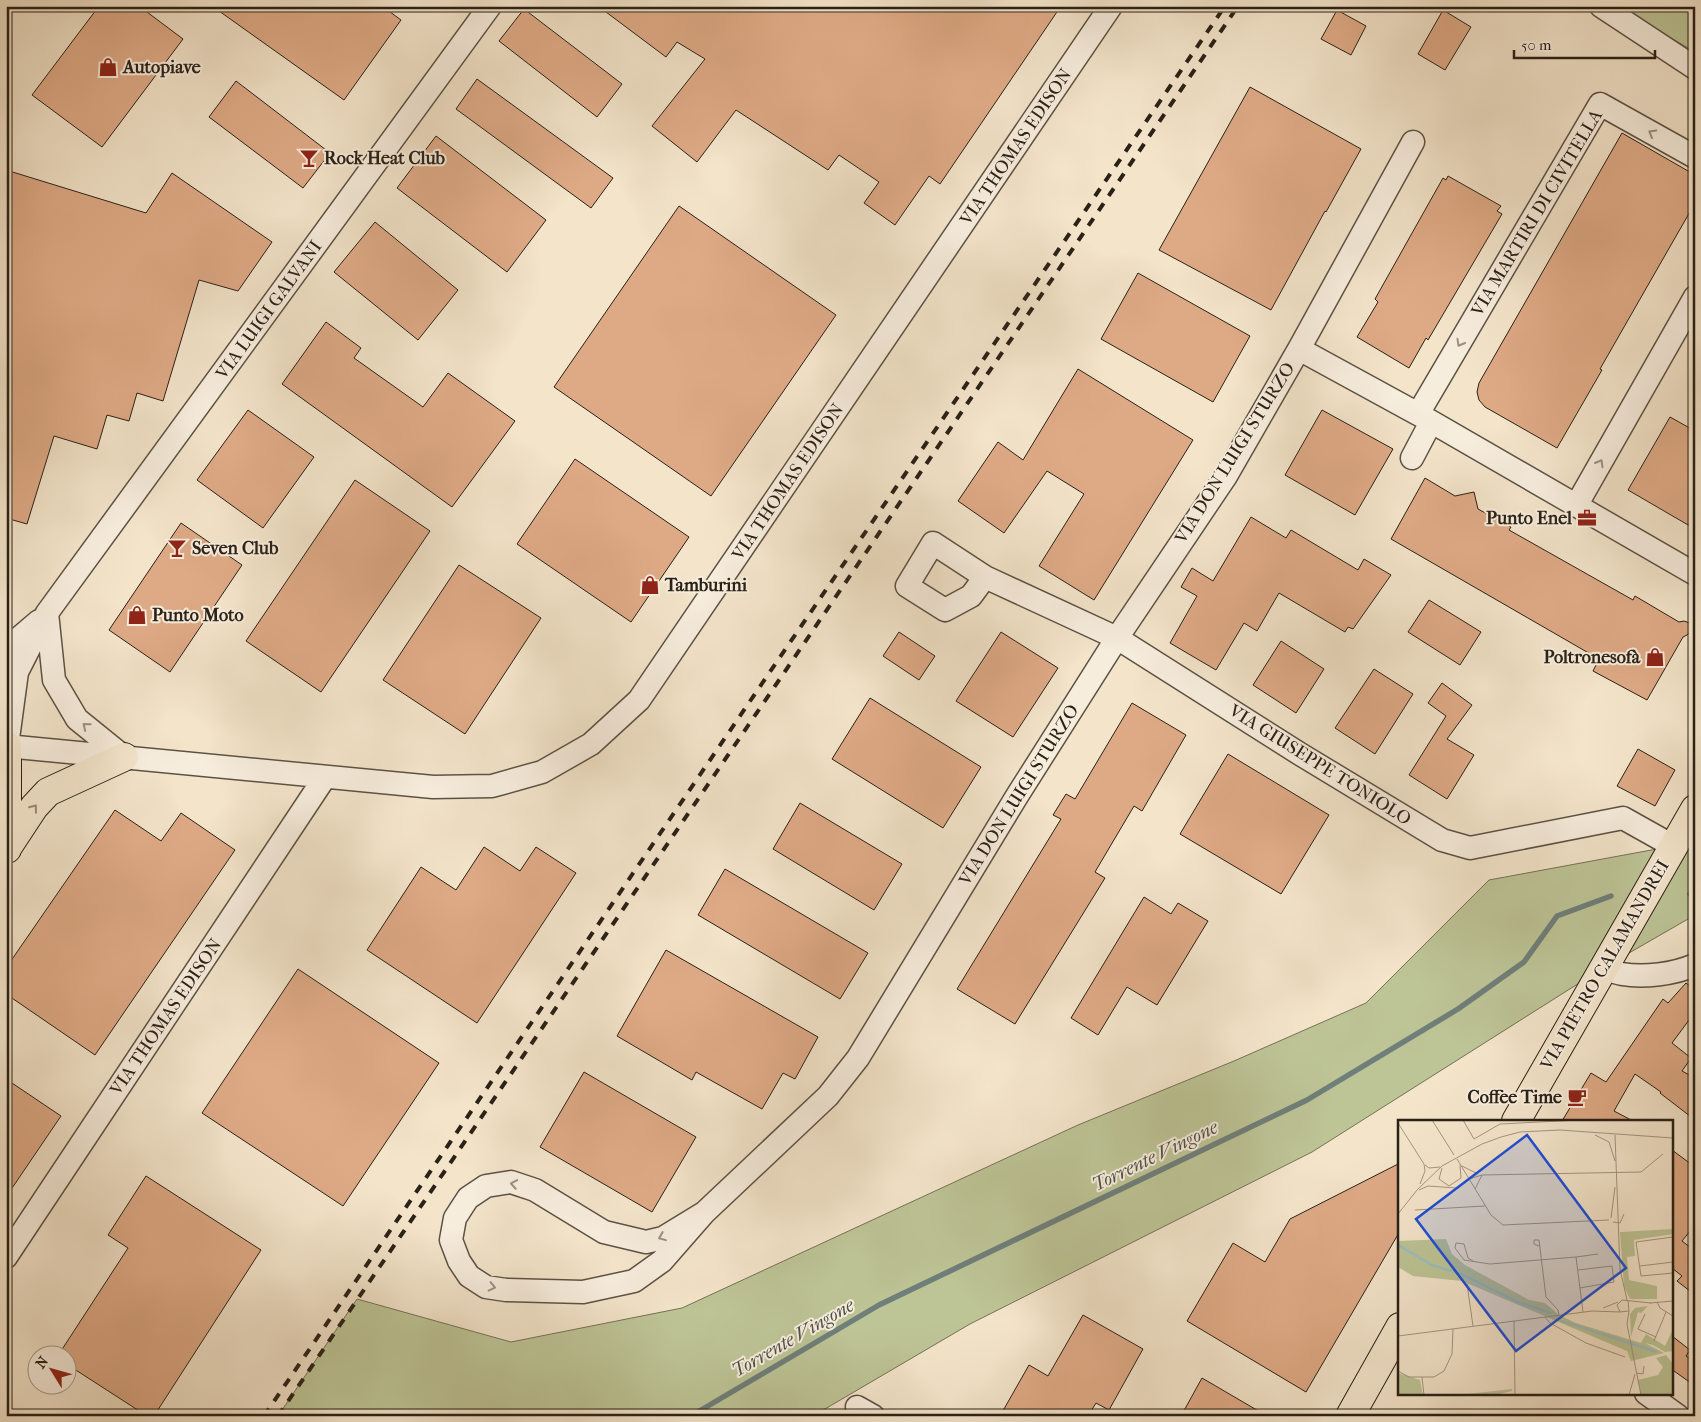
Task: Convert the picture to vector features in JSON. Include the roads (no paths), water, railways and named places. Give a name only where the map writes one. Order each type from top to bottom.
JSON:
[{"type":"main road","points":[[7,756],[7,851]]},
{"type":"main road","points":[[7,851],[34,808],[48,792],[124,757]]},
{"type":"main road","name":"VIA PIETRO CALAMANDREI","points":[[1517,1120],[1695,809]]},
{"type":"main road","points":[[1350,1416],[1398,1331]]},
{"type":"street","name":"VIA LUIGI GALVANI","points":[[7,756],[18,672],[47,613],[490,6]]},
{"type":"street","name":"VIA THOMAS EDISON","points":[[7,756],[124,757],[433,787],[492,786],[542,772],[591,744],[639,700],[1111,6]]},
{"type":"street","points":[[1601,6],[1695,68]]},
{"type":"street","name":"VIA MARTIRI DI CIVITELLA","points":[[1424,418],[1600,104],[1695,157]]},
{"type":"street","name":"VIA DON LUIGI STURZO","points":[[704,1213],[664,1238],[646,1242],[604,1232],[535,1190],[511,1182],[486,1186],[468,1198],[455,1218],[451,1240],[459,1261],[469,1276],[486,1287],[506,1290],[583,1292],[634,1281],[662,1262],[704,1213],[828,1096],[858,1058],[1012,805],[1117,638],[1226,476],[1299,350],[1413,142]]},
{"type":"street","points":[[1576,506],[1695,297]]},
{"type":"street","name":"VIA DON LUIGI STURZO","points":[[1299,350],[1424,418],[1695,574]]},
{"type":"street","points":[[1412,458],[1424,418]]},
{"type":"street","name":"VIA GIUSEPPE TONIOLO","points":[[984,577],[1117,638],[1300,754],[1442,840],[1470,848],[1623,818],[1670,852]]},
{"type":"street","name":"VIA LUIGI GALVANI","points":[[6,649],[47,613]]},
{"type":"street","points":[[47,613],[54,680],[77,719],[124,757]]},
{"type":"street","name":"VIA THOMAS EDISON","points":[[6,1257],[325,777]]},
{"type":"street","points":[[1609,959],[1622,974],[1650,975],[1684,970],[1695,965]]},
{"type":"street","points":[[1647,1394],[1678,1416]]},
{"type":"waterway","points":[[1690,894],[1695,891]]},
{"type":"waterway","name":"Torrente Vingone","points":[[691,1416],[879,1305],[1307,1100],[1458,1009],[1524,962],[1557,916],[1611,896]]},
{"type":"railway","points":[[264,1416],[1225,6]]},
{"type":"railway","points":[[278,1416],[1238,6]]},
{"type":"place","name":"Autopiave","points":[[108,67]]},
{"type":"place","name":"Rock Heat Club","points":[[309,158]]},
{"type":"place","name":"Punto Enel","points":[[1587,518]]},
{"type":"place","name":"Seven Club","points":[[177,548]]},
{"type":"place","name":"Tamburini","points":[[650,585]]},
{"type":"place","name":"Punto Moto","points":[[137,615]]},
{"type":"place","name":"Poltronesofà","points":[[1655,657]]},
{"type":"place","name":"Coffee Time","points":[[1577,1097]]}]
